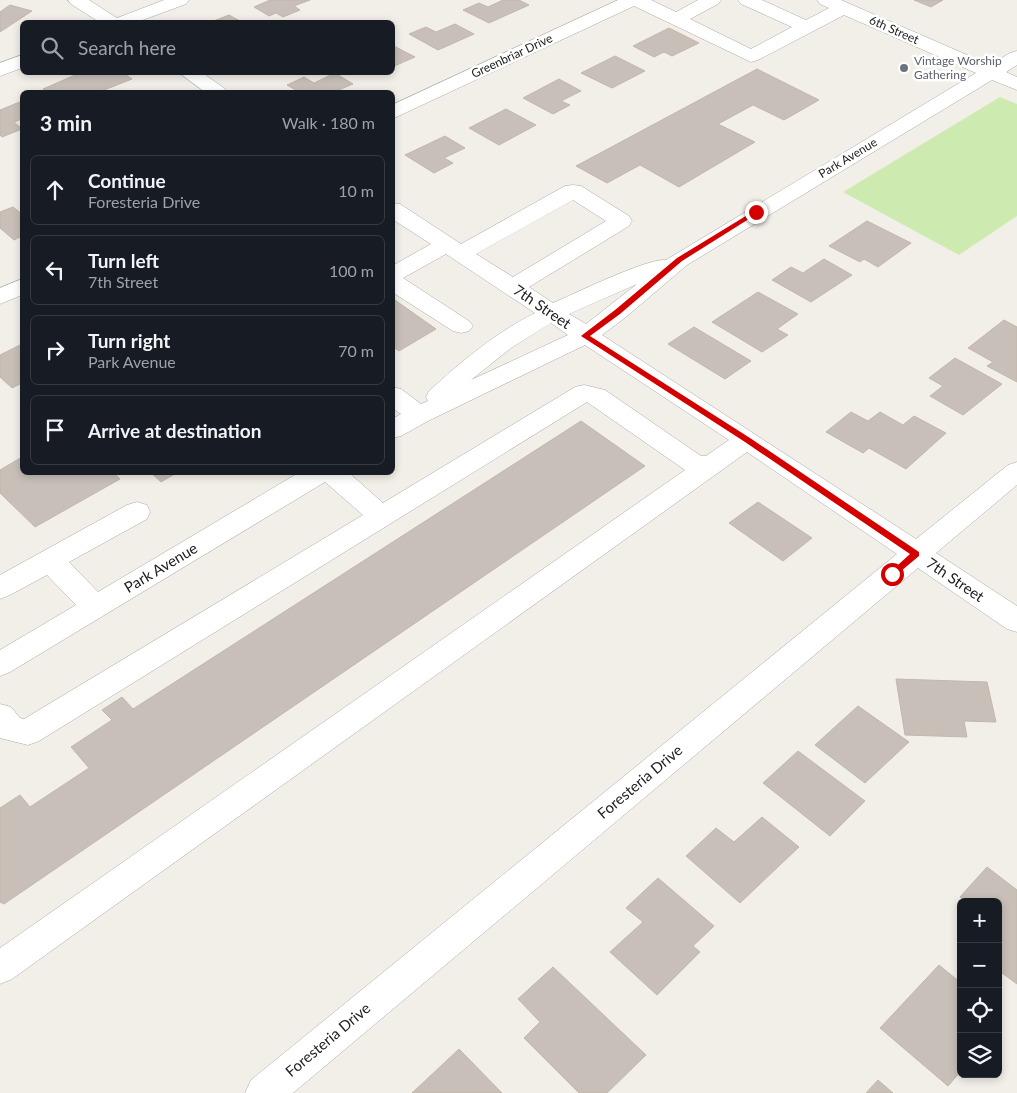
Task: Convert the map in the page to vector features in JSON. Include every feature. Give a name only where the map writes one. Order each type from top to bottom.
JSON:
[{"type":"street","points":[[77,0],[108,20]]},
{"type":"street","points":[[127,20],[180,0]]},
{"type":"street","name":"Greenbriar Drive","points":[[395,112],[632,0]]},
{"type":"street","points":[[637,0],[751,56],[843,8]]},
{"type":"street","points":[[676,19],[712,0]]},
{"type":"street","points":[[747,0],[806,27]]},
{"type":"street","name":"6th Street","points":[[825,0],[1017,84]]},
{"type":"street","name":"Park Avenue","points":[[395,428],[419,414],[585,336],[618,312],[680,260],[1017,57]]},
{"type":"street","points":[[0,70],[20,62]]},
{"type":"street","points":[[192,75],[214,90]]},
{"type":"street","points":[[395,274],[454,249],[573,191],[622,221],[513,287]]},
{"type":"street","name":"7th Street","points":[[395,210],[585,336],[747,440],[1017,621]]},
{"type":"street","name":"Park Avenue","points":[[419,414],[474,364],[525,328],[613,284],[680,260]]},
{"type":"street","points":[[395,283],[461,326]]},
{"type":"street","points":[[0,297],[20,287]]},
{"type":"street","points":[[0,750],[584,393],[596,396],[696,465],[714,465]]},
{"type":"street","points":[[395,397],[419,414]]},
{"type":"street","points":[[0,968],[747,440]]},
{"type":"street","name":"Foresteria Drive","points":[[264,1093],[1017,472]]},
{"type":"street","name":"Park Avenue","points":[[0,664],[316,475]]},
{"type":"street","points":[[334,475],[381,516]]},
{"type":"street","points":[[0,588],[137,512]]},
{"type":"street","points":[[50,560],[95,607]]},
{"type":"street","points":[[0,716],[10,729],[28,732]]},
{"type":"green space","points":[[1000,97],[1017,104],[1017,216],[959,255],[843,192]]},
{"type":"building","points":[[270,0],[310,0],[294,6],[300,10],[283,17],[276,13],[269,16],[254,7]]},
{"type":"building","points":[[503,0],[519,0],[529,5],[489,23],[463,10],[479,3],[488,7]]},
{"type":"building","points":[[914,0],[943,0],[931,7]]},
{"type":"building","points":[[10,5],[32,11],[0,32],[0,12]]},
{"type":"building","points":[[229,15],[238,20],[216,20]]},
{"type":"building","points":[[455,24],[474,34],[438,50],[409,34],[426,27],[436,32]]},
{"type":"building","points":[[669,28],[699,43],[672,56],[664,52],[654,57],[633,46]]},
{"type":"building","points":[[395,47],[415,57],[395,66]]},
{"type":"building","points":[[615,56],[645,71],[612,88],[581,73]]},
{"type":"building","points":[[757,69],[819,100],[784,120],[753,105],[718,124],[755,142],[679,187],[640,165],[607,183],[576,166]]},
{"type":"building","points":[[75,75],[126,75],[132,79],[104,90],[43,89]]},
{"type":"building","points":[[331,75],[338,75],[353,84],[339,90],[296,90],[287,85],[304,77],[314,83]]},
{"type":"building","points":[[559,79],[581,91],[561,101],[570,105],[553,114],[523,98]]},
{"type":"building","points":[[20,102],[20,120],[14,122],[20,127],[20,130],[2,137],[0,135],[0,110]]},
{"type":"building","points":[[506,109],[536,125],[499,145],[469,128]]},
{"type":"building","points":[[445,136],[465,148],[444,158],[453,163],[434,173],[405,155]]},
{"type":"building","points":[[13,207],[20,212],[20,237],[14,240],[0,228],[0,212]]},
{"type":"building","points":[[867,221],[911,243],[878,267],[864,259],[860,262],[829,246]]},
{"type":"building","points":[[824,259],[852,275],[811,302],[772,280],[791,267],[803,273]]},
{"type":"building","points":[[758,292],[798,314],[777,329],[788,335],[762,352],[712,322]]},
{"type":"building","points":[[395,300],[436,329],[399,351],[395,348]]},
{"type":"building","points":[[1004,320],[1017,327],[1017,382],[987,366],[993,362],[968,348]]},
{"type":"building","points":[[694,327],[751,361],[725,379],[668,344]]},
{"type":"building","points":[[20,345],[20,384],[12,388],[0,377],[0,355]]},
{"type":"building","points":[[955,358],[1002,384],[963,415],[930,396],[943,386],[929,378]]},
{"type":"building","points":[[851,412],[868,421],[880,412],[903,425],[914,416],[946,433],[906,469],[869,448],[863,453],[826,432]]},
{"type":"building","points":[[581,421],[645,466],[4,904],[0,902],[0,808],[20,795],[30,807],[89,768],[71,747],[112,720],[102,710],[122,697],[133,709]]},
{"type":"building","points":[[20,458],[20,475],[116,475],[120,479],[35,527],[0,493],[0,470]]},
{"type":"building","points":[[153,475],[173,475],[161,482]]},
{"type":"building","points":[[758,502],[812,538],[783,561],[729,523]]},
{"type":"building","points":[[896,679],[987,682],[996,722],[964,721],[967,737],[905,735]]},
{"type":"building","points":[[858,706],[909,742],[865,783],[815,745]]},
{"type":"building","points":[[798,751],[865,801],[830,836],[763,783]]},
{"type":"building","points":[[762,817],[799,847],[740,903],[686,856],[716,828],[734,842]]},
{"type":"building","points":[[987,867],[1017,890],[1017,984],[1002,973],[1002,898],[960,897]]},
{"type":"building","points":[[658,878],[714,926],[693,946],[700,952],[657,995],[610,952],[643,922],[626,908]]},
{"type":"building","points":[[939,965],[957,980],[957,1076],[948,1086],[880,1028]]},
{"type":"building","points":[[553,967],[646,1055],[607,1093],[579,1093],[524,1038],[540,1022],[518,999]]},
{"type":"building","points":[[459,1049],[502,1093],[412,1093]]},
{"type":"building","points":[[878,1080],[893,1093],[866,1093]]},
{"type":"place","name":"Vintage Worship Gathering","points":[[904,68]]},
{"type":"route","points":[[756,212],[680,260],[618,312],[585,336],[747,440],[916,554],[892,574]]}]
